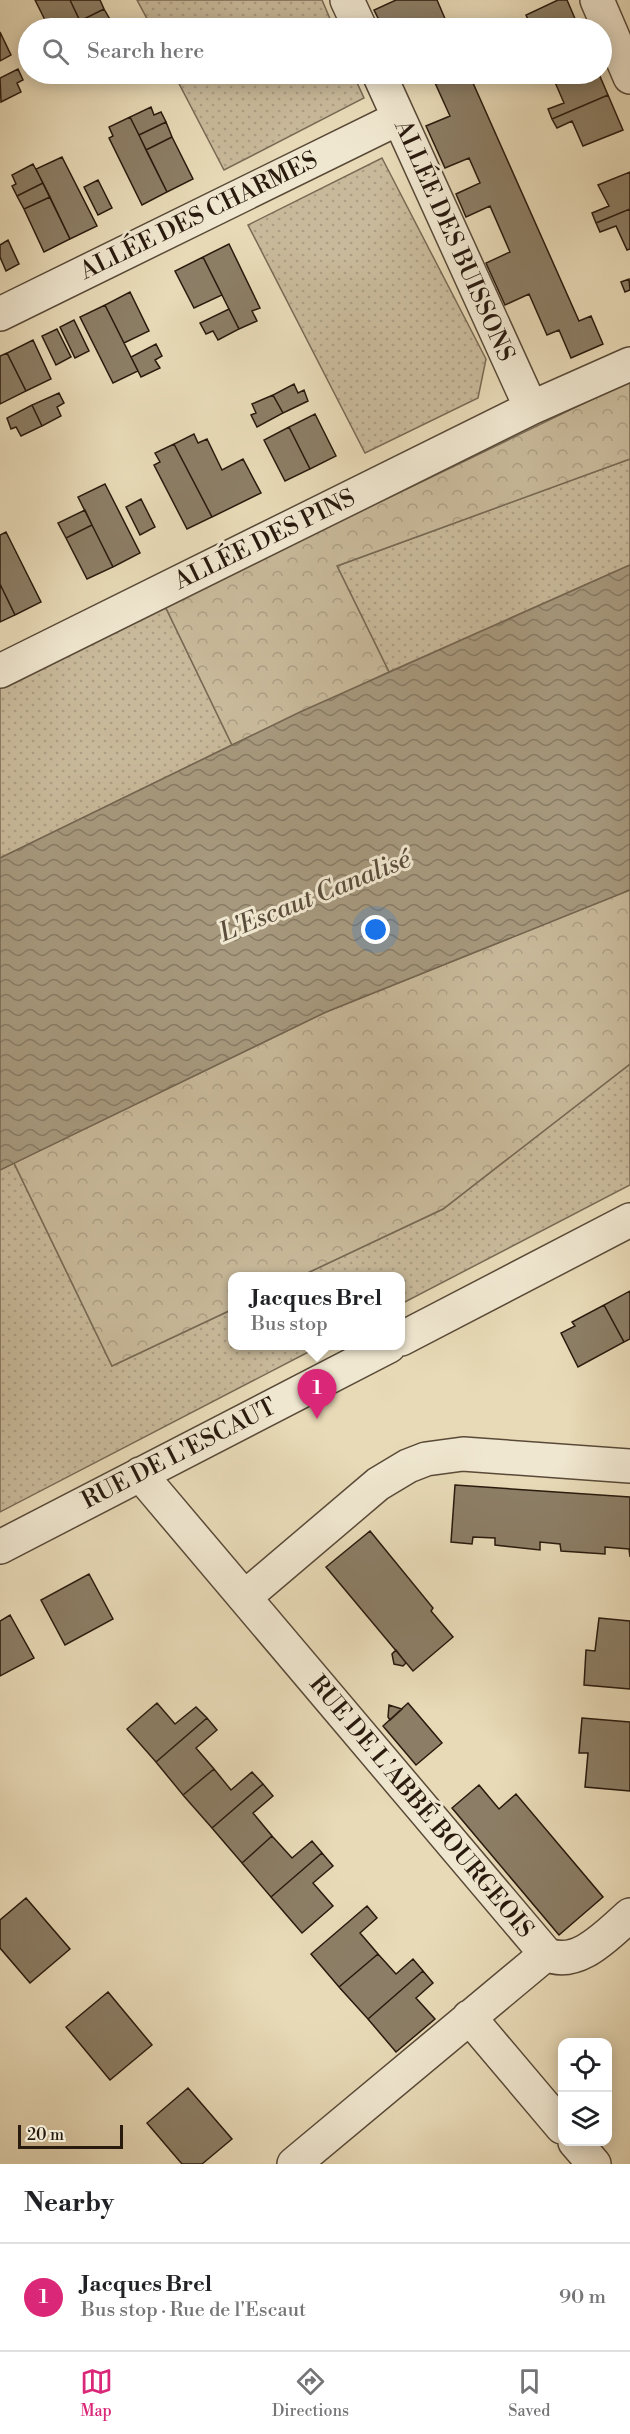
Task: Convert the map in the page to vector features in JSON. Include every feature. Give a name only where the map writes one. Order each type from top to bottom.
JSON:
[{"type":"street","points":[[347,0],[355,18]]},
{"type":"street","points":[[597,0],[605,18]]},
{"type":"street","points":[[612,35],[630,77]]},
{"type":"street","name":"ALLÉE DES BUISSONS","points":[[384,84],[531,408]]},
{"type":"street","name":"ALLÉE DES CHARMES","points":[[0,314],[399,118]]},
{"type":"street","name":"ALLÉE DES PINS","points":[[0,671],[531,408],[630,364]]},
{"type":"street","points":[[405,1338],[630,1220]]},
{"type":"street","name":"RUE DE L'ESCAUT","points":[[0,1547],[381,1350]]},
{"type":"street","points":[[245,1598],[378,1485],[408,1466],[426,1459],[463,1454],[630,1466]]},
{"type":"street","name":"RUE DE L'ABBÉ BOURGEOIS","points":[[140,1474],[546,1954],[294,2164]]},
{"type":"street","points":[[546,1954],[563,1959],[583,1953],[630,1916]]},
{"type":"street","points":[[470,2017],[558,2122]]},
{"type":"street","points":[[578,2146],[594,2164]]},
{"type":"green space","points":[[137,0],[322,0],[330,18],[147,18]]},
{"type":"green space","points":[[179,84],[358,84],[364,98],[224,170]]},
{"type":"green space","points":[[382,158],[486,359],[478,398],[365,453],[248,225]]},
{"type":"green space","points":[[630,381],[630,459],[337,566],[389,672],[232,745],[165,606]]},
{"type":"green space","points":[[630,459],[630,565],[389,672],[337,566]]},
{"type":"green space","points":[[165,606],[232,745],[0,858],[0,686]]},
{"type":"green space","points":[[630,890],[630,1064],[443,1209],[309,1272],[228,1272],[228,1311],[112,1366],[14,1163],[326,1012]]},
{"type":"green space","points":[[630,1064],[630,1185],[405,1302],[405,1272],[309,1272],[443,1209]]},
{"type":"green space","points":[[14,1163],[112,1366],[228,1311],[228,1350],[312,1350],[0,1512],[0,1170]]},
{"type":"water","name":"L'Escaut Canalisé","points":[[630,565],[630,890],[326,1012],[0,1170],[0,858],[300,712]]},
{"type":"building","points":[[35,0],[70,0],[79,18],[44,18]]},
{"type":"building","points":[[70,0],[100,0],[104,9],[86,18],[79,18]]},
{"type":"building","points":[[396,0],[437,0],[445,18],[378,18],[374,10]]},
{"type":"building","points":[[558,0],[567,0],[575,18],[527,18],[526,15]]},
{"type":"building","points":[[104,9],[109,18],[86,18]]},
{"type":"building","points":[[0,32],[11,55],[0,61]]},
{"type":"building","points":[[18,69],[17,83],[21,92],[1,102],[0,78]]},
{"type":"building","points":[[436,84],[473,84],[579,321],[591,316],[603,344],[571,358],[559,330],[547,335],[529,294],[505,305],[486,263],[510,252],[490,206],[466,217],[456,194],[480,183],[469,158],[445,168],[426,126],[450,116]]},
{"type":"building","points":[[556,84],[603,84],[608,95],[552,119],[548,109],[564,103]]},
{"type":"building","points":[[608,95],[623,130],[583,146],[572,121],[557,128],[552,119]]},
{"type":"building","points":[[151,107],[154,115],[161,112],[166,122],[139,135],[130,117]]},
{"type":"building","points":[[130,117],[167,192],[142,205],[109,138],[113,136],[109,127]]},
{"type":"building","points":[[166,122],[172,137],[146,150],[139,135]]},
{"type":"building","points":[[172,137],[193,179],[167,192],[146,150]]},
{"type":"building","points":[[62,157],[97,226],[70,239],[36,169]]},
{"type":"building","points":[[33,164],[43,183],[17,196],[12,186],[16,184],[12,175]]},
{"type":"building","points":[[630,172],[630,209],[596,223],[592,213],[609,206],[598,185]]},
{"type":"building","points":[[98,180],[112,208],[98,215],[84,187]]},
{"type":"building","points":[[43,183],[50,197],[24,209],[17,196]]},
{"type":"building","points":[[50,197],[70,239],[44,252],[24,209]]},
{"type":"building","points":[[630,209],[630,249],[627,250],[616,226],[600,232],[596,223]]},
{"type":"building","points":[[8,240],[19,264],[6,271],[0,257],[0,245]]},
{"type":"building","points":[[229,244],[260,308],[252,311],[257,321],[239,329],[203,257]]},
{"type":"building","points":[[203,257],[222,295],[194,308],[175,271]]},
{"type":"building","points":[[629,279],[630,290],[625,292],[621,282]]},
{"type":"building","points":[[130,292],[149,331],[124,343],[105,305]]},
{"type":"building","points":[[105,305],[138,371],[113,383],[80,317]]},
{"type":"building","points":[[229,309],[239,329],[218,340],[213,331],[206,334],[200,323]]},
{"type":"building","points":[[74,320],[89,351],[75,358],[60,327]]},
{"type":"building","points":[[57,329],[71,357],[56,365],[42,336]]},
{"type":"building","points":[[33,340],[51,379],[26,391],[7,353]]},
{"type":"building","points":[[156,344],[162,356],[155,360],[160,368],[141,377],[131,357]]},
{"type":"building","points":[[7,353],[26,391],[0,404],[0,356]]},
{"type":"building","points":[[294,384],[298,393],[304,390],[308,401],[283,413],[273,395]]},
{"type":"building","points":[[59,393],[64,403],[57,407],[61,416],[42,426],[32,405]]},
{"type":"building","points":[[273,395],[283,413],[257,427],[251,415],[256,413],[252,404]]},
{"type":"building","points":[[32,405],[42,426],[21,436],[16,427],[11,429],[7,418]]},
{"type":"building","points":[[315,414],[336,456],[310,469],[289,427]]},
{"type":"building","points":[[289,427],[310,469],[285,481],[264,440]]},
{"type":"building","points":[[194,434],[198,443],[207,439],[222,470],[243,459],[261,493],[212,517],[174,444]]},
{"type":"building","points":[[174,444],[212,517],[187,529],[154,465],[160,462],[155,453]]},
{"type":"building","points":[[105,484],[140,553],[113,567],[78,497]]},
{"type":"building","points":[[141,499],[155,527],[140,535],[126,507]]},
{"type":"building","points":[[85,510],[92,525],[66,538],[58,523]]},
{"type":"building","points":[[92,525],[113,567],[87,579],[66,538]]},
{"type":"building","points":[[6,532],[41,602],[15,615],[0,584],[0,535]]},
{"type":"building","points":[[0,584],[15,615],[0,622]]},
{"type":"building","points":[[630,1291],[630,1339],[624,1342],[604,1305]]},
{"type":"building","points":[[604,1305],[624,1342],[578,1367],[561,1333],[575,1326],[572,1322]]},
{"type":"building","points":[[455,1485],[630,1497],[630,1557],[629,1549],[605,1547],[605,1554],[561,1551],[560,1544],[540,1542],[540,1550],[495,1545],[495,1538],[473,1537],[472,1544],[451,1542]]},
{"type":"building","points":[[370,1531],[433,1608],[431,1611],[453,1637],[413,1671],[326,1567]]},
{"type":"building","points":[[89,1574],[113,1619],[65,1645],[41,1600]]},
{"type":"building","points":[[10,1615],[34,1658],[0,1676],[0,1621]]},
{"type":"building","points":[[599,1618],[630,1621],[630,1689],[584,1685],[586,1650],[595,1651]]},
{"type":"building","points":[[396,1650],[406,1663],[403,1666],[394,1664],[392,1654]]},
{"type":"building","points":[[157,1703],[175,1724],[196,1707],[207,1718],[156,1762],[127,1729]]},
{"type":"building","points":[[408,1703],[442,1743],[416,1765],[383,1726]]},
{"type":"building","points":[[389,1705],[402,1709],[390,1720],[388,1717]]},
{"type":"building","points":[[207,1718],[217,1730],[196,1748],[214,1769],[183,1795],[156,1762]]},
{"type":"building","points":[[582,1718],[630,1722],[630,1791],[585,1787],[588,1753],[579,1753]]},
{"type":"building","points":[[214,1769],[231,1790],[252,1772],[263,1784],[212,1828],[183,1795]]},
{"type":"building","points":[[263,1784],[273,1796],[253,1813],[272,1836],[242,1863],[212,1828]]},
{"type":"building","points":[[479,1785],[499,1809],[516,1794],[603,1897],[559,1935],[452,1808]]},
{"type":"building","points":[[272,1836],[292,1858],[312,1841],[322,1853],[271,1897],[242,1863]]},
{"type":"building","points":[[322,1853],[333,1866],[313,1883],[333,1906],[302,1933],[271,1897]]},
{"type":"building","points":[[26,1898],[70,1949],[30,1983],[0,1948],[0,1920]]},
{"type":"building","points":[[367,1906],[377,1918],[360,1933],[378,1954],[339,1987],[311,1954]]},
{"type":"building","points":[[378,1954],[396,1974],[413,1959],[423,1971],[368,2019],[339,1987]]},
{"type":"building","points":[[423,1971],[433,1983],[416,1998],[435,2019],[396,2052],[368,2019]]},
{"type":"building","points":[[108,1992],[152,2045],[110,2080],[66,2027]]},
{"type":"building","points":[[188,2088],[232,2139],[202,2164],[182,2164],[147,2123]]},
{"type":"place","name":"Jacques Brel","points":[[317,1419]]}]
